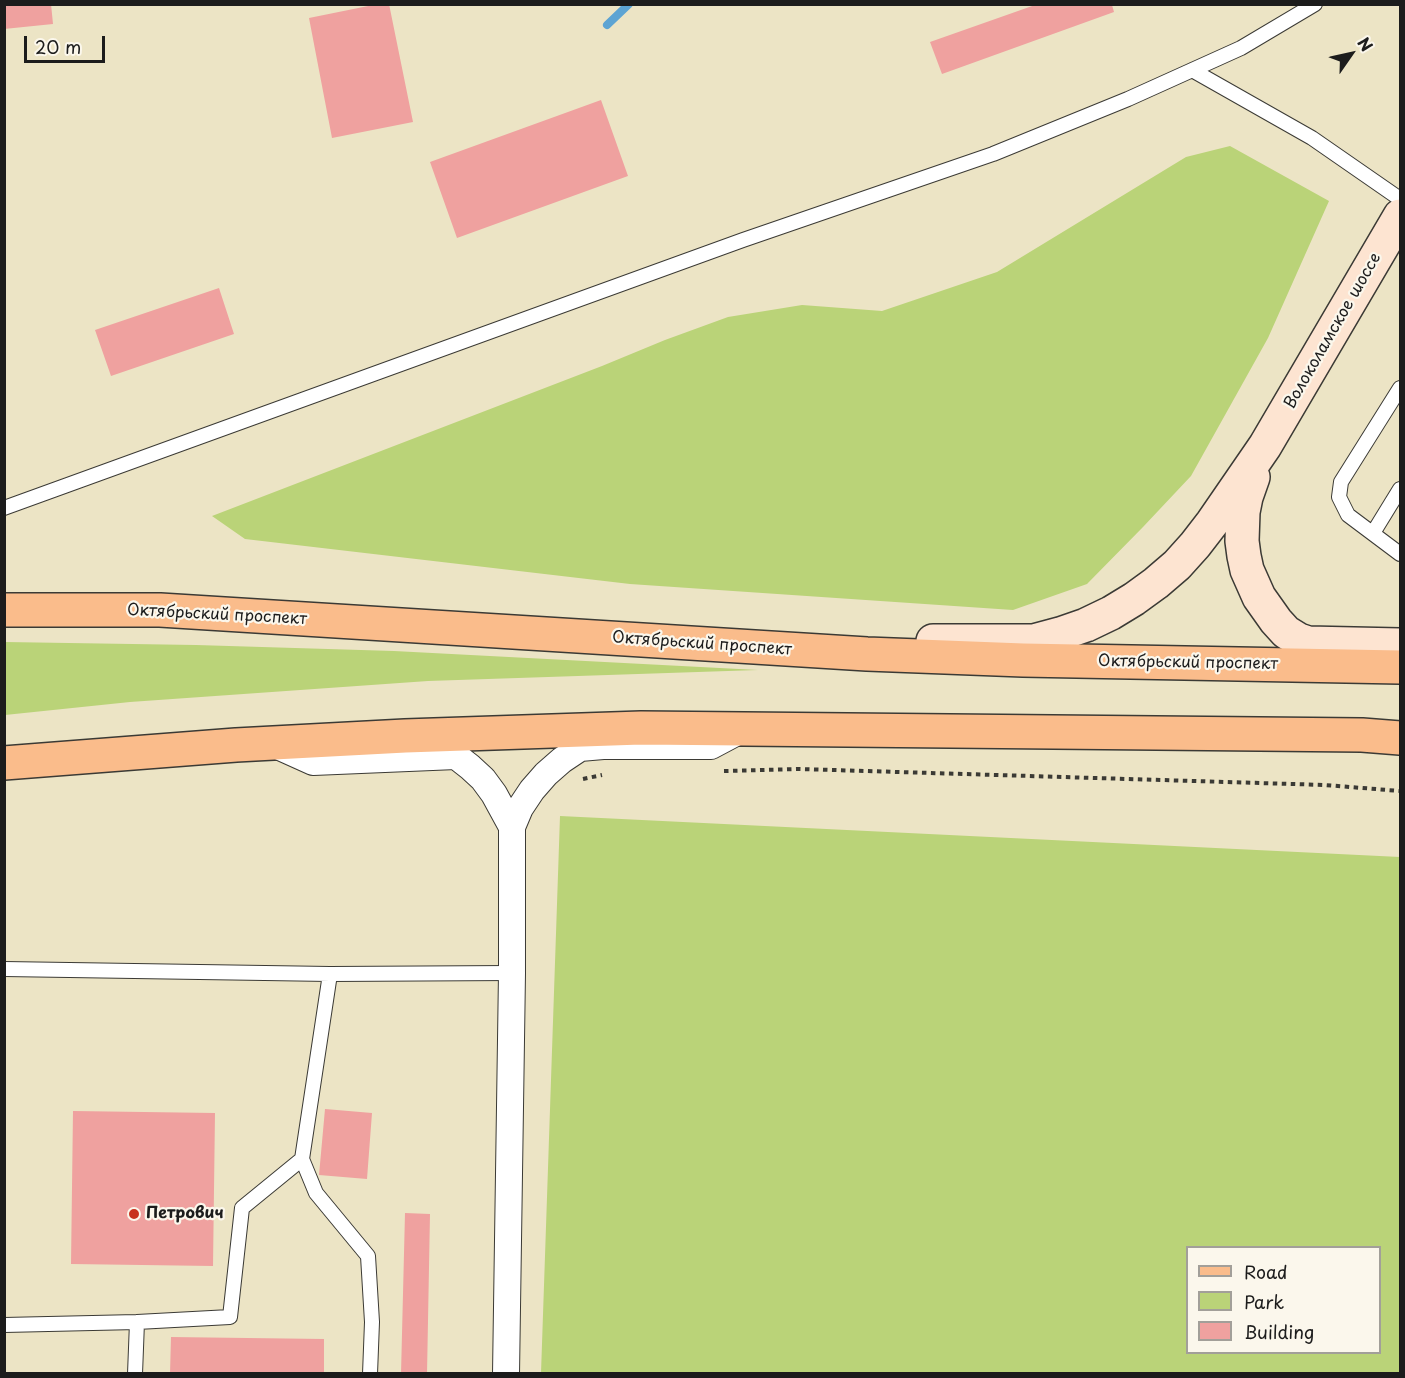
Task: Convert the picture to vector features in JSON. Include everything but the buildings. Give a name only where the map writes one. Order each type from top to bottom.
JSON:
[{"type":"main road","name":"Волоколамское шоссе","points":[[867,654],[929,641],[1034,641],[1069,631],[1111,613],[1156,583],[1195,545],[1265,446],[1401,216]]},
{"type":"main road","name":"Волоколамское шоссе","points":[[1265,446],[1246,497],[1242,526],[1247,570],[1266,610],[1286,632],[1308,643],[1401,645]]},
{"type":"main road","name":"Октябрьский проспект","points":[[4,610],[160,610],[867,654],[1023,660],[1401,667]]},
{"type":"main road","points":[[4,763],[271,743],[629,728],[1362,735],[1401,738]]},
{"type":"street","points":[[506,1374],[512,827],[519,808],[532,790],[562,760],[580,748],[711,746],[743,729]]},
{"type":"street","points":[[271,743],[313,762],[456,756],[483,779],[512,827]]},
{"type":"lane","points":[[4,507],[743,240],[993,154],[1128,99],[1241,48],[1316,4]]},
{"type":"lane","points":[[1192,70],[1312,138],[1401,199]]},
{"type":"lane","points":[[1401,388],[1341,482],[1339,497],[1348,514],[1401,554]]},
{"type":"lane","points":[[1373,533],[1401,489]]},
{"type":"lane","points":[[4,969],[330,974],[512,973]]},
{"type":"lane","points":[[330,974],[302,1159],[316,1193],[368,1256],[372,1322],[370,1374]]},
{"type":"lane","points":[[4,1325],[230,1317],[242,1208],[302,1159]]},
{"type":"lane","points":[[135,1374],[136,1322]]},
{"type":"path","points":[[717,771],[800,769],[1325,785],[1401,791]]},
{"type":"path","points":[[575,785],[584,779],[610,773]]},
{"type":"green space","points":[[1230,146],[1329,201],[1268,338],[1191,476],[1087,584],[1013,610],[630,584],[245,539],[212,516],[728,317],[802,305],[882,311],[997,272],[1186,157]]},
{"type":"green space","points":[[5,642],[394,651],[758,670],[428,681],[130,702],[5,715]]},
{"type":"green space","points":[[560,816],[1400,857],[1400,1373],[541,1373]]},
{"type":"waterway","points":[[607,25],[629,4]]},
{"type":"place","name":"Петрович","points":[[134,1214]]}]
